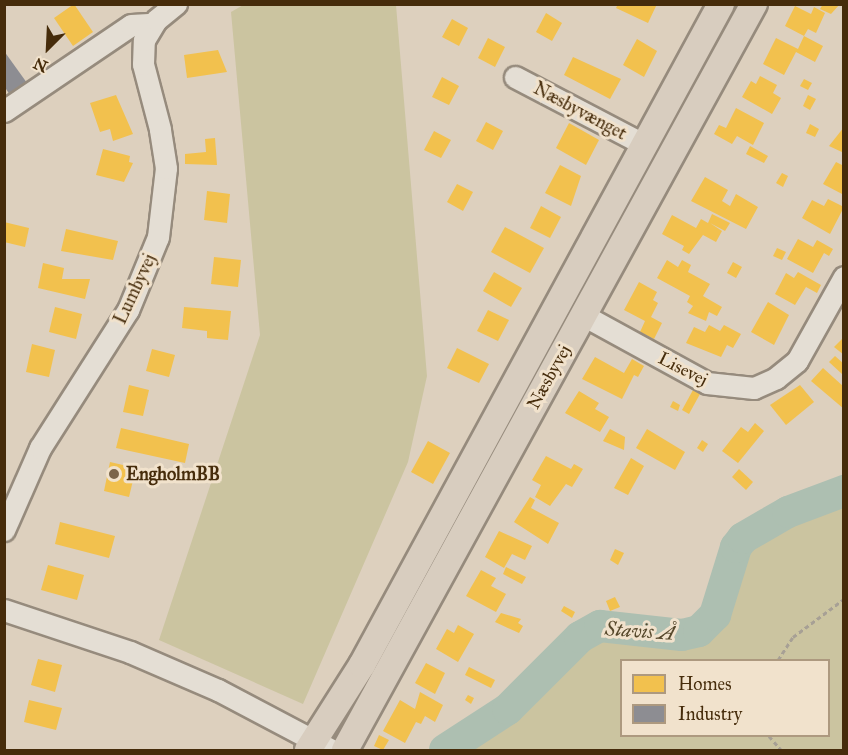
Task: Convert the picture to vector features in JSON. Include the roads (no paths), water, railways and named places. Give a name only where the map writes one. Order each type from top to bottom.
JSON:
[{"type":"main road","name":"Næsbyvej","points":[[319,747],[721,4]]},
{"type":"main road","name":"Næsbyvej","points":[[345,750],[754,4]]},
{"type":"street","name":"Lumbyvej","points":[[4,530],[40,448],[129,310],[159,237],[166,168],[160,129],[142,64],[144,40],[153,24],[176,4]]},
{"type":"street","points":[[4,111],[131,25],[153,24]]},
{"type":"street","name":"Næsbyvænget","points":[[515,77],[645,145]]},
{"type":"street","name":"Lisevej","points":[[583,315],[707,383],[754,388],[776,378],[797,361],[843,277]]},
{"type":"street","points":[[4,610],[130,652],[218,690],[319,747]]},
{"type":"waterway","name":"Stavis Å","points":[[445,750],[508,709],[580,637],[600,626],[682,635],[699,631],[715,615],[736,547],[743,538],[788,512],[844,491]]},
{"type":"place","name":"EngholmBB","points":[[114,474]]}]
